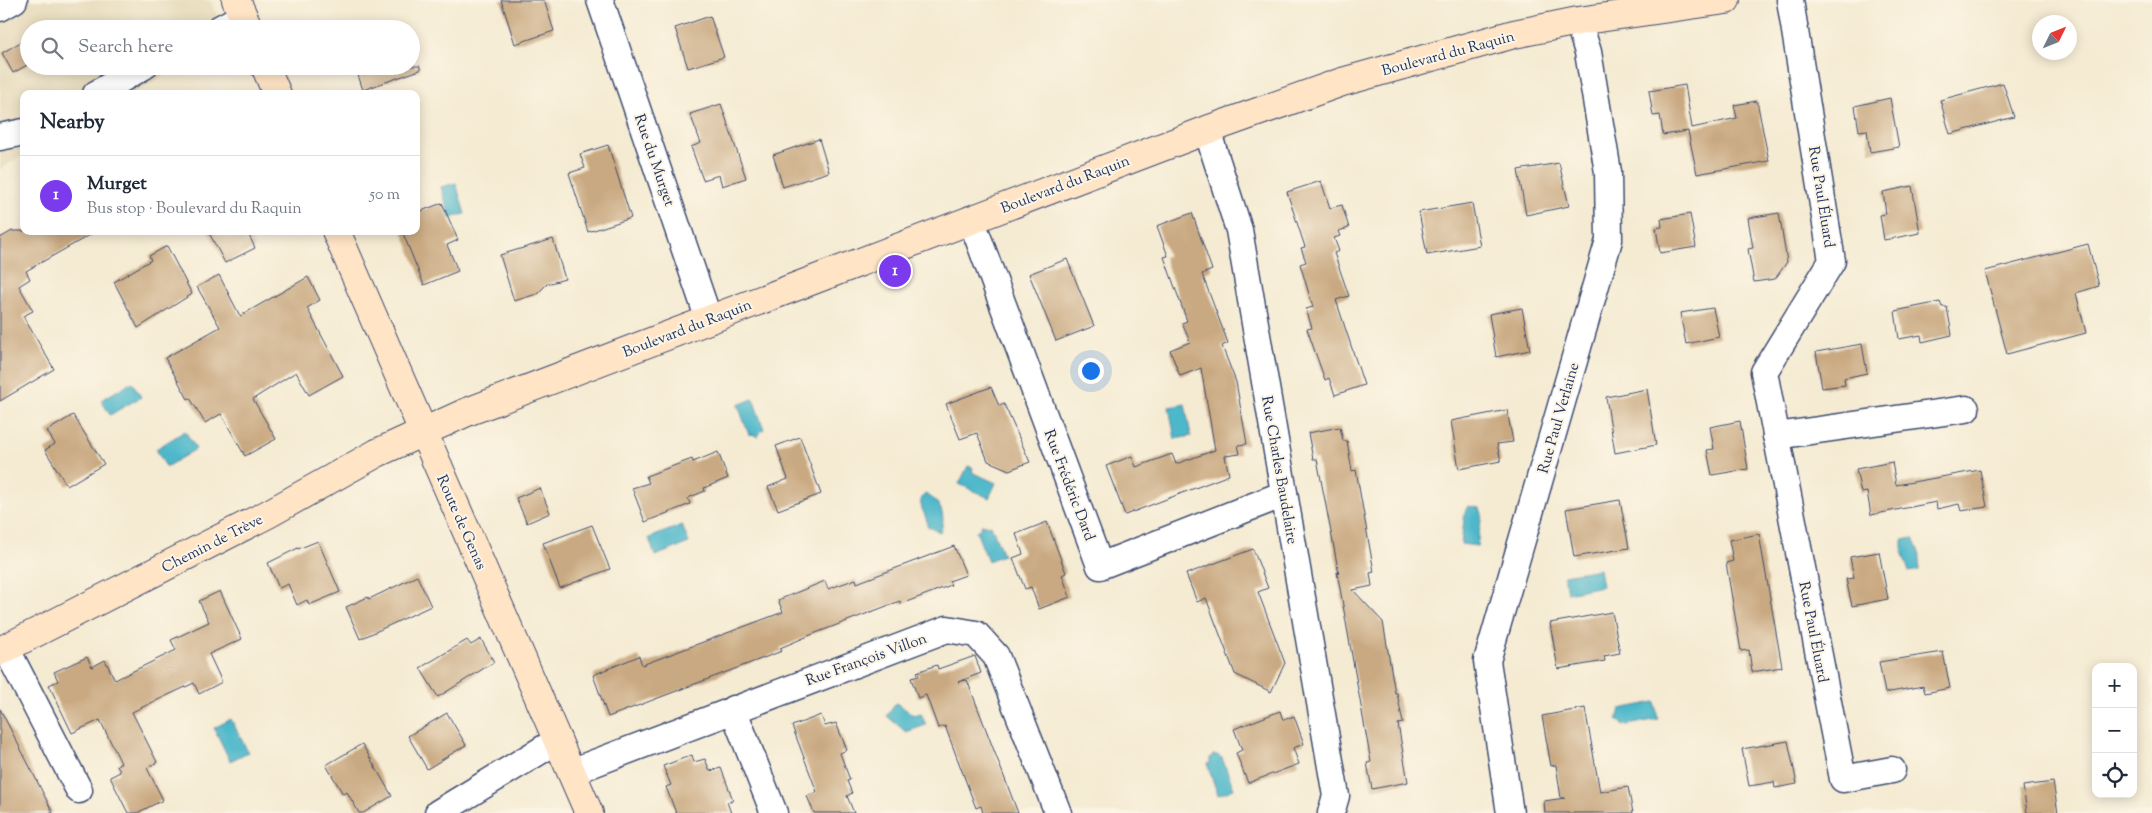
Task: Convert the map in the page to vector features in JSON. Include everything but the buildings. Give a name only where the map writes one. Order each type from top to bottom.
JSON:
[{"type":"street","points":[[0,8],[14,0]]},
{"type":"street","name":"Rue du Murget","points":[[600,0],[709,320]]},
{"type":"street","name":"Boulevard du Raquin","points":[[423,432],[467,412],[1207,130],[1342,82],[1490,40],[1578,21],[1726,0]]},
{"type":"street","name":"Rue Paul Éluard","points":[[1790,0],[1832,261],[1764,372],[1843,779],[1892,770]]},
{"type":"street","name":"Rue Paul Verlaine","points":[[1510,813],[1487,662],[1610,240],[1608,172],[1588,52],[1578,21]]},
{"type":"street","points":[[103,90],[129,75]]},
{"type":"street","points":[[269,75],[275,90]]},
{"type":"street","name":"Rue Charles Baudelaire","points":[[1207,130],[1239,230],[1336,796],[1331,813]]},
{"type":"street","points":[[0,137],[20,133]]},
{"type":"street","name":"Rue Frédéric Dard","points":[[971,220],[1100,566],[1284,494]]},
{"type":"street","name":"Route de Genas","points":[[338,235],[589,813]]},
{"type":"street","points":[[1776,436],[1966,409]]},
{"type":"street","name":"Chemin de Trève","points":[[3,650],[268,514],[377,453],[423,432]]},
{"type":"street","name":"Rue François Villon","points":[[571,772],[947,629],[976,634],[996,656],[1058,813]]},
{"type":"street","points":[[3,650],[79,790]]},
{"type":"street","points":[[733,709],[774,813]]},
{"type":"street","points":[[438,813],[558,740]]},
{"type":"shaded area","points":[[0,0],[210,0],[219,20],[20,20],[20,75],[165,75],[139,90],[20,90],[20,157],[0,169]]},
{"type":"water","points":[[456,183],[465,214],[450,218],[441,187]]},
{"type":"water","points":[[132,382],[141,397],[110,415],[101,400]]},
{"type":"water","points":[[753,399],[764,429],[758,437],[752,434],[749,435],[738,405]]},
{"type":"water","points":[[1185,404],[1191,436],[1175,439],[1169,407]]},
{"type":"water","points":[[185,431],[196,449],[166,467],[156,449]]},
{"type":"water","points":[[968,466],[973,468],[972,472],[996,483],[989,498],[959,484]]},
{"type":"water","points":[[925,494],[939,505],[943,515],[940,532],[927,526],[921,506],[922,498]]},
{"type":"water","points":[[1468,506],[1480,508],[1482,514],[1477,546],[1461,544],[1465,512]]},
{"type":"water","points":[[982,524],[991,525],[1003,555],[988,561],[976,531],[980,529]]},
{"type":"water","points":[[682,525],[689,543],[655,556],[649,538]]},
{"type":"water","points":[[1913,538],[1920,555],[1919,570],[1909,572],[1903,554],[1903,540]]},
{"type":"water","points":[[1599,569],[1602,586],[1567,593],[1564,575]]},
{"type":"water","points":[[1655,702],[1658,719],[1623,726],[1617,720],[1620,709]]},
{"type":"water","points":[[896,703],[914,715],[921,713],[926,725],[906,732],[887,716]]},
{"type":"water","points":[[231,719],[248,752],[230,761],[214,728]]},
{"type":"water","points":[[1213,755],[1222,758],[1234,789],[1218,795],[1207,764],[1210,763],[1210,758]]},
{"type":"place","name":"Murget","points":[[895,271]]}]
